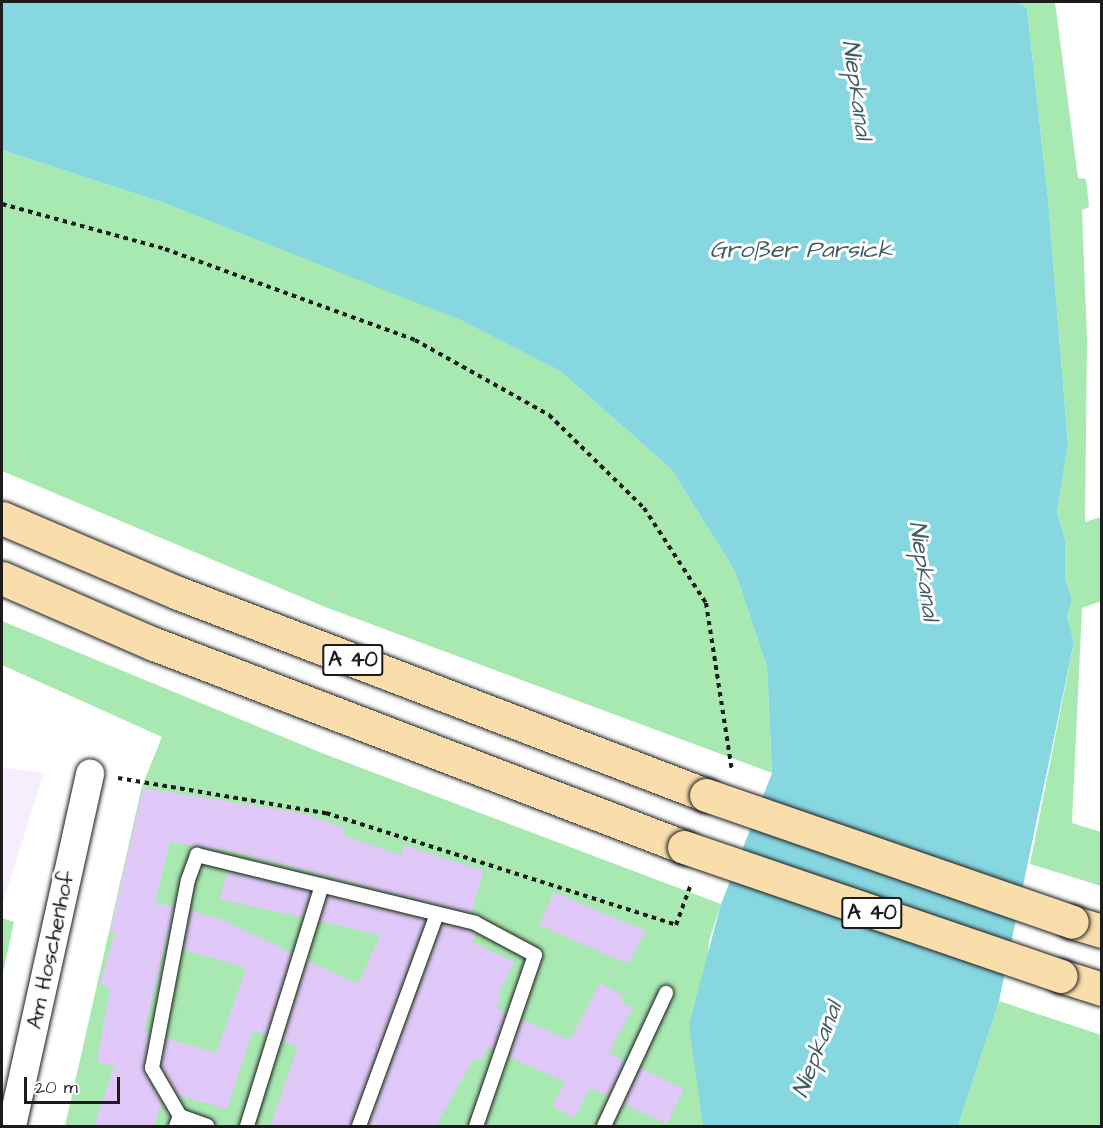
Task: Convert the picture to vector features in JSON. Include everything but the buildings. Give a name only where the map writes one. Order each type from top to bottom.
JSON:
[{"type":"highway","name":"A 40","points":[[2,518],[178,593],[718,787],[1087,926]]},
{"type":"highway","name":"A 40","points":[[2,578],[154,644],[684,847],[1101,989]]},
{"type":"street","name":"Am Hoschenhof","points":[[12,1126],[90,774]]},
{"type":"lane","points":[[207,1126],[178,1121],[152,1068],[188,880],[197,855],[474,923],[535,955],[476,1126]]},
{"type":"lane","points":[[247,1126],[322,885]]},
{"type":"lane","points":[[359,1126],[437,914]]},
{"type":"lane","points":[[604,1126],[666,993]]},
{"type":"path","points":[[2,204],[165,249],[415,340],[549,415],[644,508],[706,603],[733,767],[718,787]]},
{"type":"path","points":[[90,774],[326,813],[676,925],[693,880]]},
{"type":"shaded area","points":[[2,767],[44,773],[2,905]]},
{"type":"green space","points":[[1017,2],[1055,2],[1078,178],[1086,179],[1089,207],[1082,210],[1087,339],[1085,522],[1101,517],[1102,601],[1082,608],[1072,823],[1101,832],[1101,886],[1030,864],[1074,642],[1067,617],[1072,600],[1065,578],[1065,539],[1057,512],[1068,444],[1048,199],[1027,8]]},
{"type":"green space","points":[[2,150],[164,203],[338,270],[460,320],[560,371],[671,469],[735,571],[767,667],[772,773],[325,607],[2,471]]},
{"type":"green space","points":[[2,621],[322,753],[721,904],[709,941],[700,1098],[703,1126],[65,1126],[142,786],[162,737],[2,665]]},
{"type":"green space","points":[[2,918],[14,922],[2,977]]},
{"type":"green space","points":[[999,1001],[1101,1035],[1101,1126],[958,1126]]},
{"type":"water","name":"Großer Parsick","points":[[2,2],[1017,2],[1027,8],[1048,199],[1068,444],[1057,512],[1065,539],[1065,578],[1072,600],[1067,617],[1074,642],[999,1001],[958,1126],[703,1126],[689,1025],[721,904],[772,773],[767,667],[735,571],[671,469],[560,371],[460,320],[164,203],[2,150]]},
{"type":"water label","name":"Niepkanal","points":[[856,90]]},
{"type":"water label","name":"Niepkanal","points":[[923,571]]},
{"type":"water label","name":"Niepkanal","points":[[818,1050]]}]
